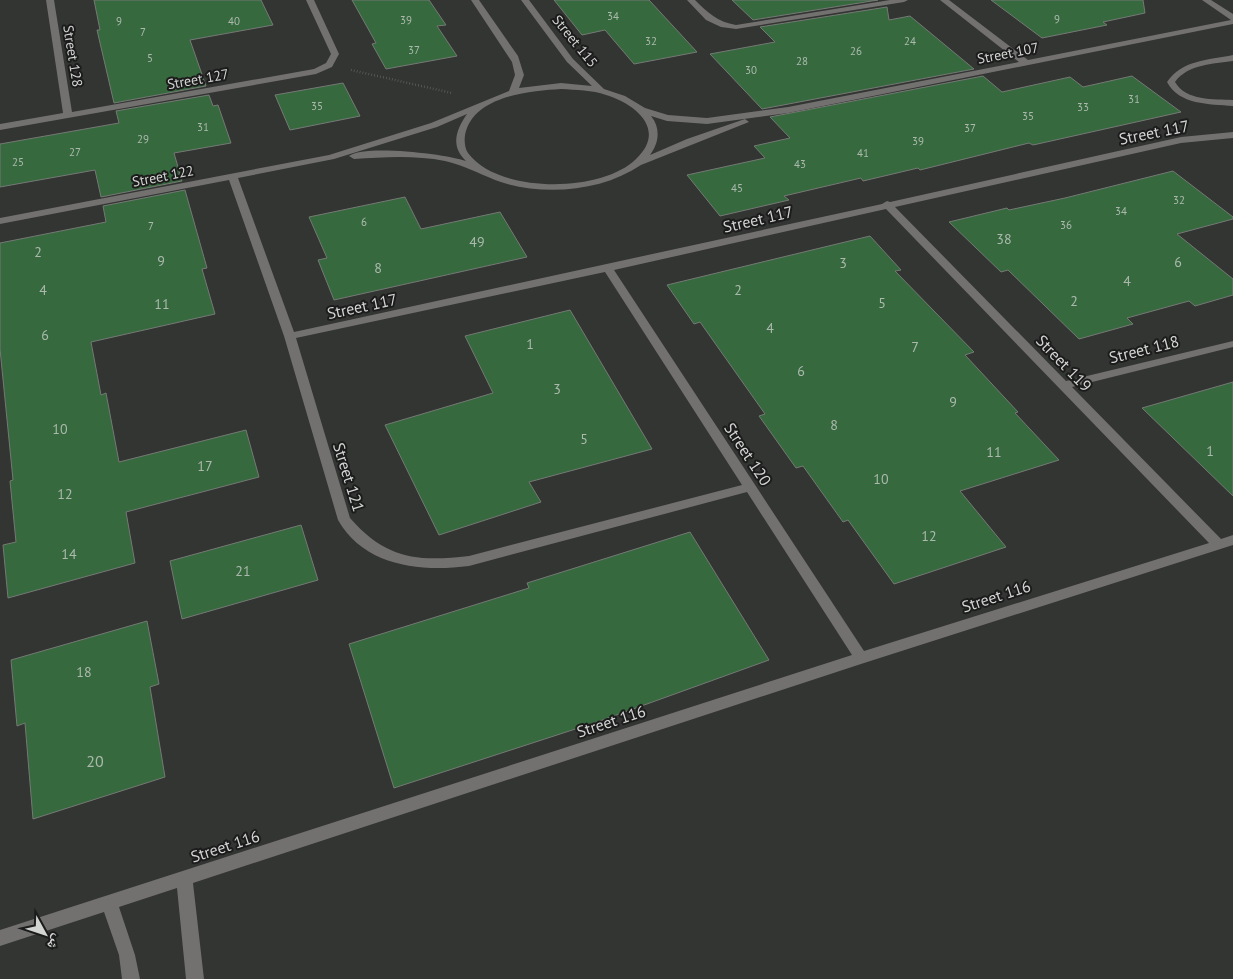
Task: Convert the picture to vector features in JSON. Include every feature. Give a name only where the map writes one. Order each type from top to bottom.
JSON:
[{"type":"street","name":"Street 128","points":[[50,0],[68,116]]},
{"type":"street","points":[[310,0],[335,54],[328,65]]},
{"type":"street","points":[[475,0],[519,65],[520,81],[512,93]]},
{"type":"street","name":"Street 115","points":[[525,0],[576,67],[592,84],[609,93]]},
{"type":"street","points":[[691,0],[709,18],[724,25],[736,27],[904,0]]},
{"type":"street","points":[[944,0],[1026,63]]},
{"type":"street","points":[[1206,0],[1233,18]]},
{"type":"street","name":"Street 107","points":[[609,93],[629,101],[644,111],[667,118],[707,120],[788,110],[1233,22]]},
{"type":"street","points":[[1233,58],[1181,70],[1171,82],[1173,88],[1178,93],[1192,98],[1233,104]]},
{"type":"street","name":"Street 127","points":[[0,127],[310,73],[328,65]]},
{"type":"street","points":[[480,170],[463,153],[459,134],[469,117],[489,102],[512,93],[536,88],[561,86],[586,88],[609,93]]},
{"type":"street","name":"Street 122","points":[[0,221],[331,157],[434,125],[489,102]]},
{"type":"street","name":"Street 107","points":[[480,170],[508,181],[542,187],[587,183],[612,177],[713,132],[788,110]]},
{"type":"street","points":[[638,164],[652,146],[654,137],[654,128],[644,111]]},
{"type":"street","name":"Street 117","points":[[290,336],[608,268],[887,204],[1181,140],[1233,135]]},
{"type":"street","name":"Street 122","points":[[331,157],[394,153],[416,154],[455,159],[480,170]]},
{"type":"street","name":"Street 121","points":[[233,177],[290,336],[344,520],[354,533],[365,542],[392,558],[426,565],[443,565],[470,560],[750,487]]},
{"type":"street","name":"Street 119","points":[[887,204],[1218,544]]},
{"type":"street","name":"Street 120","points":[[608,268],[861,658]]},
{"type":"street","name":"Street 118","points":[[1063,386],[1233,344]]},
{"type":"street","name":"Street 116","points":[[0,938],[861,658],[1233,540]]},
{"type":"street","points":[[184,878],[196,979]]},
{"type":"street","points":[[109,902],[127,955],[131,979]]},
{"type":"path","points":[[328,65],[489,102]]},
{"type":"building","points":[[94,0],[261,0],[273,25],[190,40],[206,86],[114,103],[97,30],[100,30]]},
{"type":"building","points":[[352,0],[429,0],[446,25],[437,26],[457,56],[386,69],[372,44],[376,43]]},
{"type":"building","points":[[554,0],[649,0],[697,52],[634,64],[605,30],[582,35]]},
{"type":"building","points":[[732,0],[878,0],[753,20]]},
{"type":"building","points":[[991,0],[1143,0],[1145,13],[1103,22],[1107,25],[1042,38]]},
{"type":"building","points":[[887,7],[889,20],[910,16],[974,69],[762,109],[710,54],[775,42],[760,27]]},
{"type":"building","points":[[983,76],[1002,92],[1070,77],[1083,87],[1132,76],[1181,112],[1033,145],[1029,143],[920,170],[918,168],[863,181],[861,178],[784,196],[789,200],[720,216],[687,175],[765,158],[754,146],[790,138],[770,117]]},
{"type":"building","points":[[343,83],[360,116],[290,130],[275,95]]},
{"type":"building","points":[[209,95],[213,106],[218,105],[231,143],[174,153],[182,181],[101,197],[95,170],[0,187],[0,144],[119,123],[116,111]]},
{"type":"building","points":[[1173,171],[1233,217],[1233,219],[1177,234],[1233,279],[1233,295],[1195,306],[1189,301],[1127,318],[1133,324],[1079,339],[1008,270],[1001,272],[949,222],[1007,208],[1009,210],[1065,198]]},
{"type":"building","points":[[185,190],[207,268],[202,269],[215,314],[91,342],[101,395],[106,393],[119,462],[246,430],[259,477],[126,512],[135,563],[8,598],[3,545],[16,542],[10,481],[13,480],[0,349],[0,243],[106,222],[103,206]]},
{"type":"building","points":[[405,197],[421,229],[500,212],[527,257],[334,300],[318,260],[327,258],[309,217]]},
{"type":"building","points":[[870,236],[901,270],[895,271],[974,352],[965,355],[1059,460],[960,491],[1006,547],[894,584],[848,520],[843,522],[803,466],[796,468],[759,416],[765,414],[700,322],[694,324],[667,285]]},
{"type":"building","points":[[570,310],[652,449],[529,482],[541,502],[439,535],[385,425],[493,393],[465,336]]},
{"type":"building","points":[[1233,382],[1233,496],[1142,408]]},
{"type":"building","points":[[301,525],[318,580],[182,619],[170,561]]},
{"type":"building","points":[[690,532],[769,660],[597,722],[394,788],[349,644],[529,588],[527,583]]},
{"type":"building","points":[[147,621],[159,684],[150,687],[165,777],[33,819],[25,723],[17,726],[11,660]]}]
